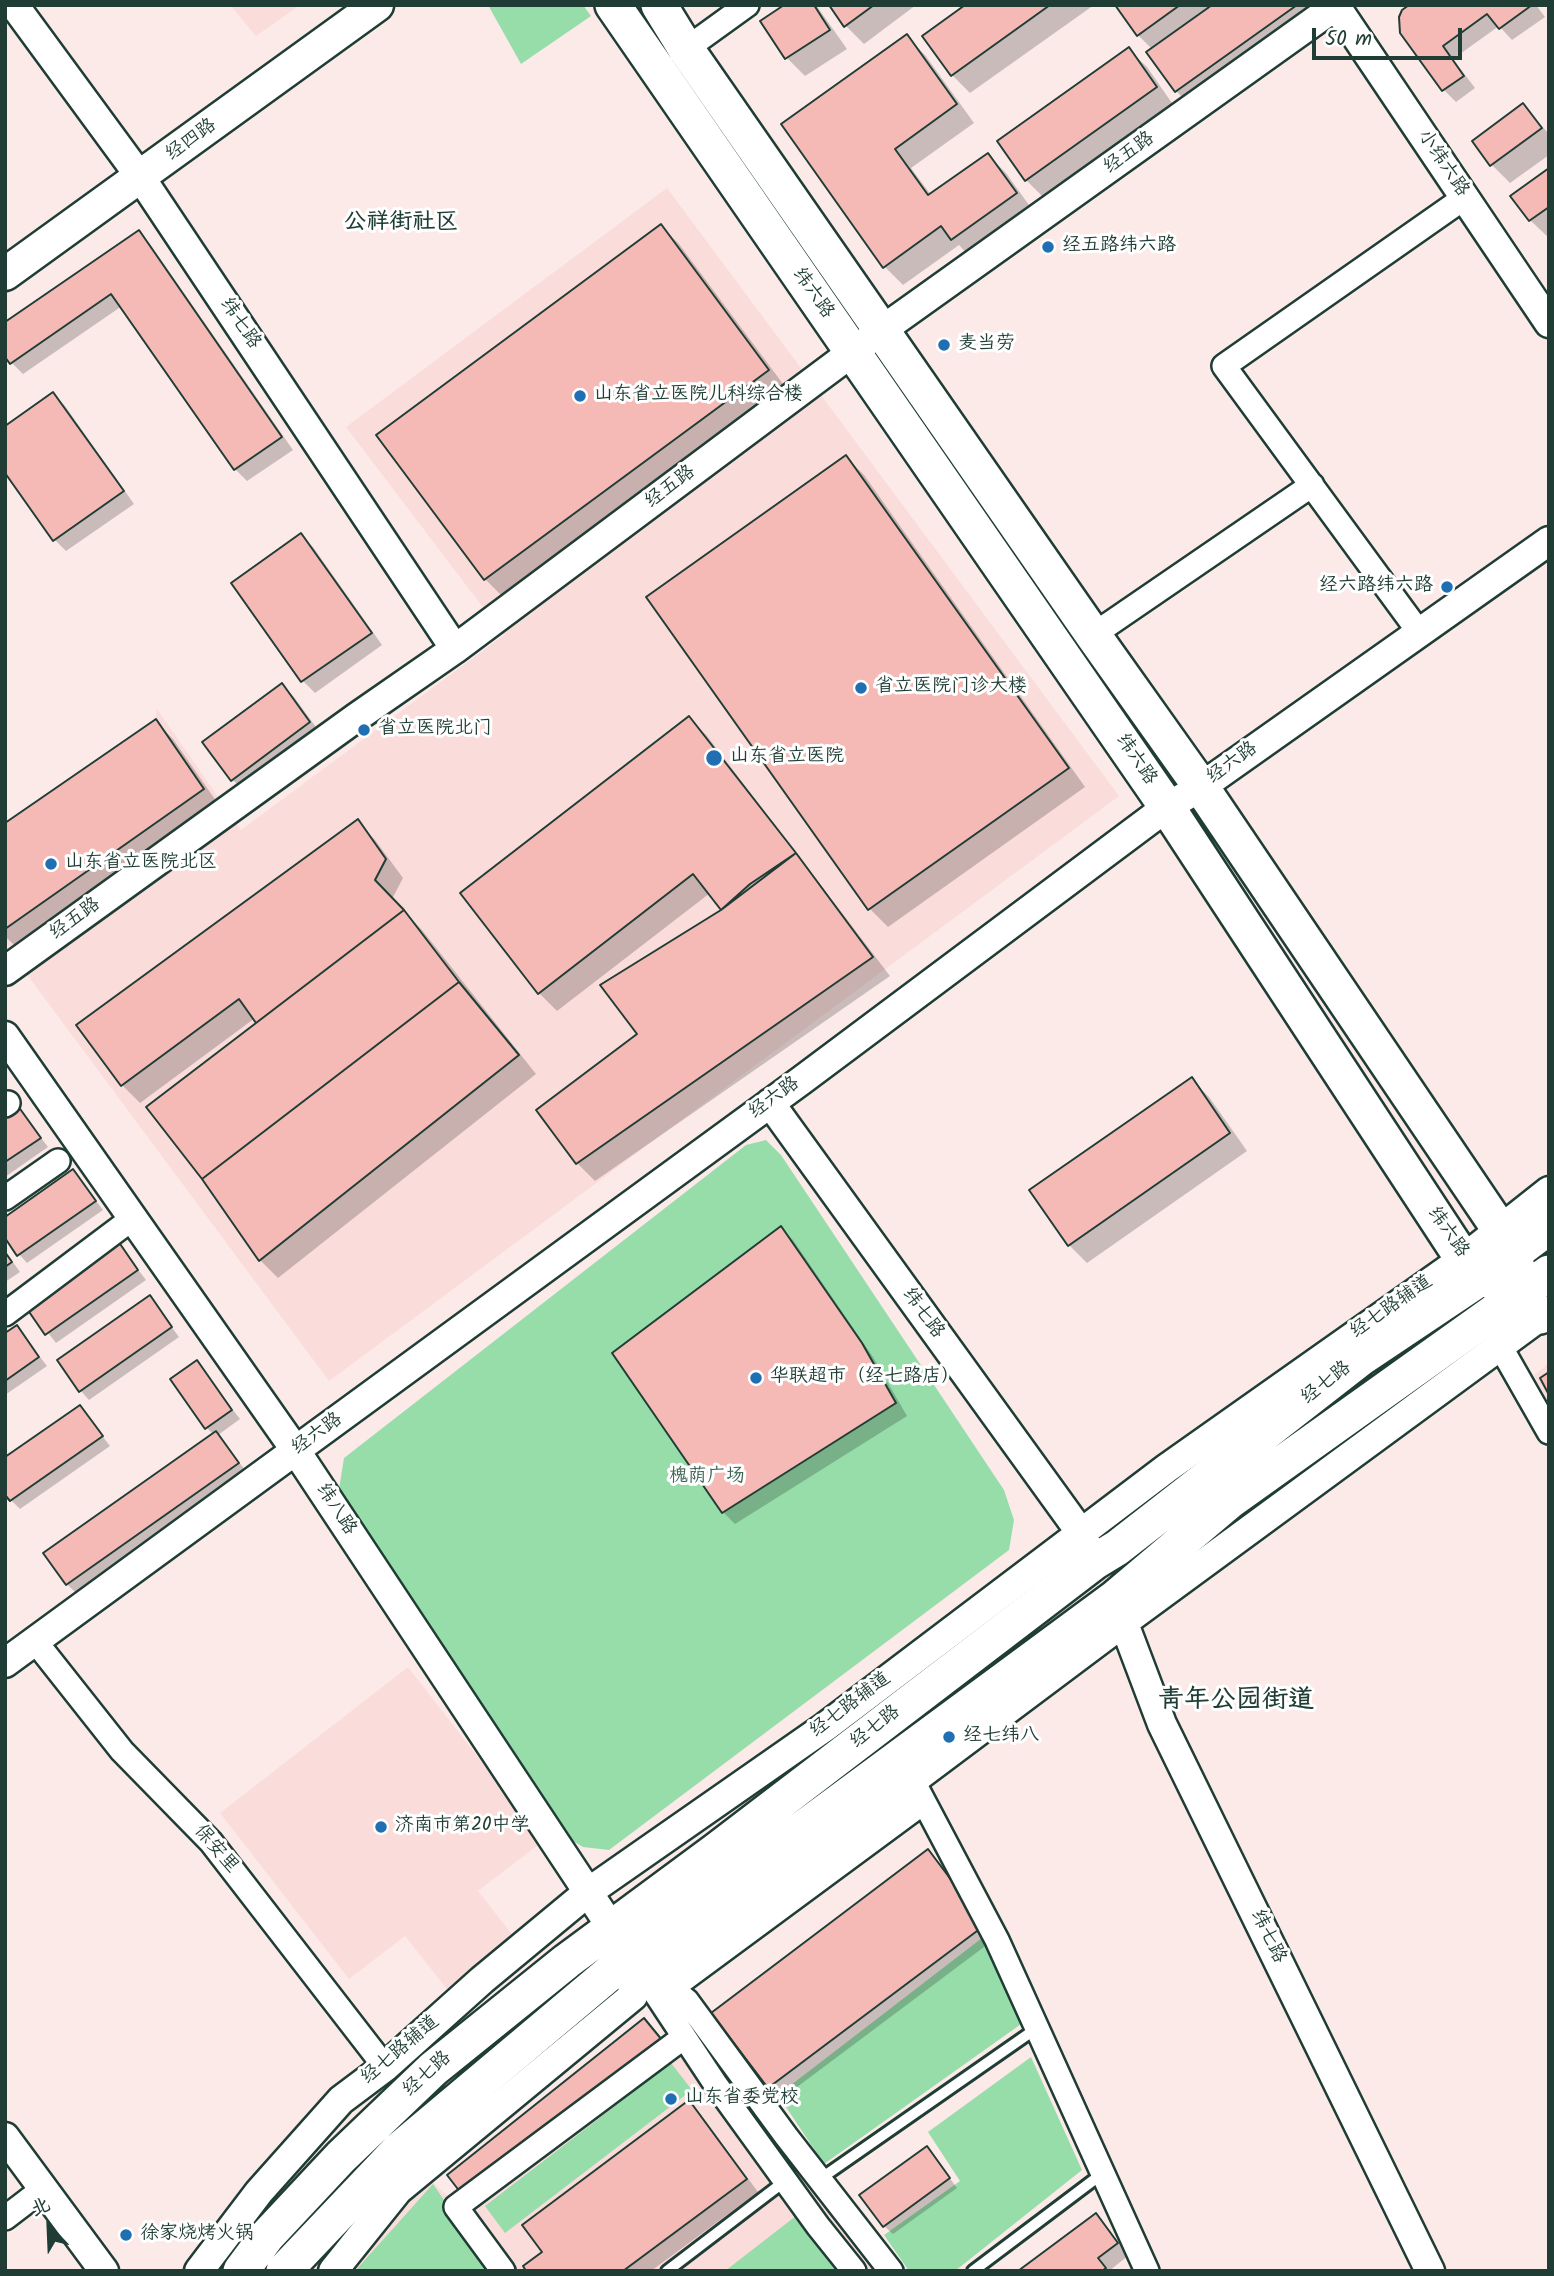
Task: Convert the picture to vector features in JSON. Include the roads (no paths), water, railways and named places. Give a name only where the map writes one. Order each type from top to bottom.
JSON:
[{"type":"main road","name":"经四路","points":[[5,274],[377,5]]},
{"type":"main road","name":"纬六路","points":[[613,5],[1167,807],[1472,1268],[1536,1307]]},
{"type":"main road","name":"纬六路","points":[[659,5],[1093,635],[1201,787],[1508,1241],[1536,1307]]},
{"type":"main road","name":"经七路","points":[[284,2271],[398,2151],[621,1942],[1088,1548],[1116,1548],[1508,1241],[1549,1227]]},
{"type":"main road","name":"经七路","points":[[241,2271],[267,2236],[341,2157],[433,2068],[567,1961],[621,1942],[1119,1610],[1231,1500],[1536,1307],[1549,1273]]},
{"type":"street","name":"纬七路","points":[[14,5],[141,178],[456,654]]},
{"type":"street","points":[[687,49],[747,5]]},
{"type":"street","name":"经五路","points":[[5,971],[346,724],[456,654],[852,352],[1336,6]]},
{"type":"street","name":"小纬六路","points":[[1336,6],[1549,323]]},
{"type":"street","points":[[1419,632],[1224,366],[1464,198]]},
{"type":"street","points":[[1093,635],[1312,485]]},
{"type":"street","name":"经六路","points":[[5,1663],[770,1103],[1167,807],[1201,787],[1549,541]]},
{"type":"street","name":"纬八路","points":[[5,1036],[296,1451],[621,1942]]},
{"type":"street","name":"纬七路","points":[[770,1103],[1088,1548]]},
{"type":"street","points":[[5,1198],[58,1161]]},
{"type":"street","points":[[1508,1241],[1549,1191]]},
{"type":"street","points":[[5,1314],[133,1218]]},
{"type":"street","points":[[672,1988],[919,1791],[1119,1610],[1500,1346],[1536,1307]]},
{"type":"street","points":[[1500,1346],[1549,1432]]},
{"type":"street","name":"经七路辅道","points":[[199,2271],[259,2192],[341,2100],[385,2067],[482,1980],[587,1893],[824,1727],[1088,1548]]},
{"type":"street","name":"纬七路","points":[[1119,1610],[1163,1724],[1430,2271]]},
{"type":"street","name":"保安里","points":[[35,1641],[122,1751],[211,1842],[385,2067]]},
{"type":"street","points":[[621,1942],[661,1969],[919,1791]]},
{"type":"street","points":[[919,1791],[997,1940],[1147,2271]]},
{"type":"street","points":[[621,1942],[687,2001],[891,2271]]},
{"type":"street","points":[[621,1942],[785,2181],[854,2271]]},
{"type":"street","points":[[333,2271],[398,2190],[633,1996],[621,1942]]},
{"type":"street","points":[[503,2271],[456,2207],[684,2037]]},
{"type":"street","points":[[5,2137],[104,2271]]},
{"type":"street","points":[[5,2218],[43,2189]]},
{"type":"lane","points":[[820,2179],[1037,2028]]},
{"type":"lane","points":[[973,2271],[1103,2173]]},
{"type":"lane","points":[[667,2271],[785,2181]]},
{"type":"place","name":"经五路纬六路","points":[[1048,247]]},
{"type":"place","name":"麦当劳","points":[[944,345]]},
{"type":"place","name":"山东省立医院儿科综合楼","points":[[580,396]]},
{"type":"place","name":"经六路纬六路","points":[[1447,587]]},
{"type":"place","name":"省立医院门诊大楼","points":[[861,688]]},
{"type":"place","name":"省立医院北门","points":[[364,730]]},
{"type":"place","name":"山东省立医院","points":[[714,758]]},
{"type":"place","name":"山东省立医院北区","points":[[51,864]]},
{"type":"place","name":"华联超市（经七路店）","points":[[756,1378]]},
{"type":"place","name":"经七纬八","points":[[949,1737]]},
{"type":"place","name":"济南市第20中学","points":[[381,1827]]},
{"type":"place","name":"山东省委党校","points":[[671,2099]]},
{"type":"place","name":"徐家烧烤火锅","points":[[126,2235]]},
{"type":"district","name":"公祥街社区","points":[[401,224]]},
{"type":"district","name":"青年公园街道","points":[[1236,1703]]},
{"type":"park label","name":"槐荫广场","points":[[707,1478]]}]
